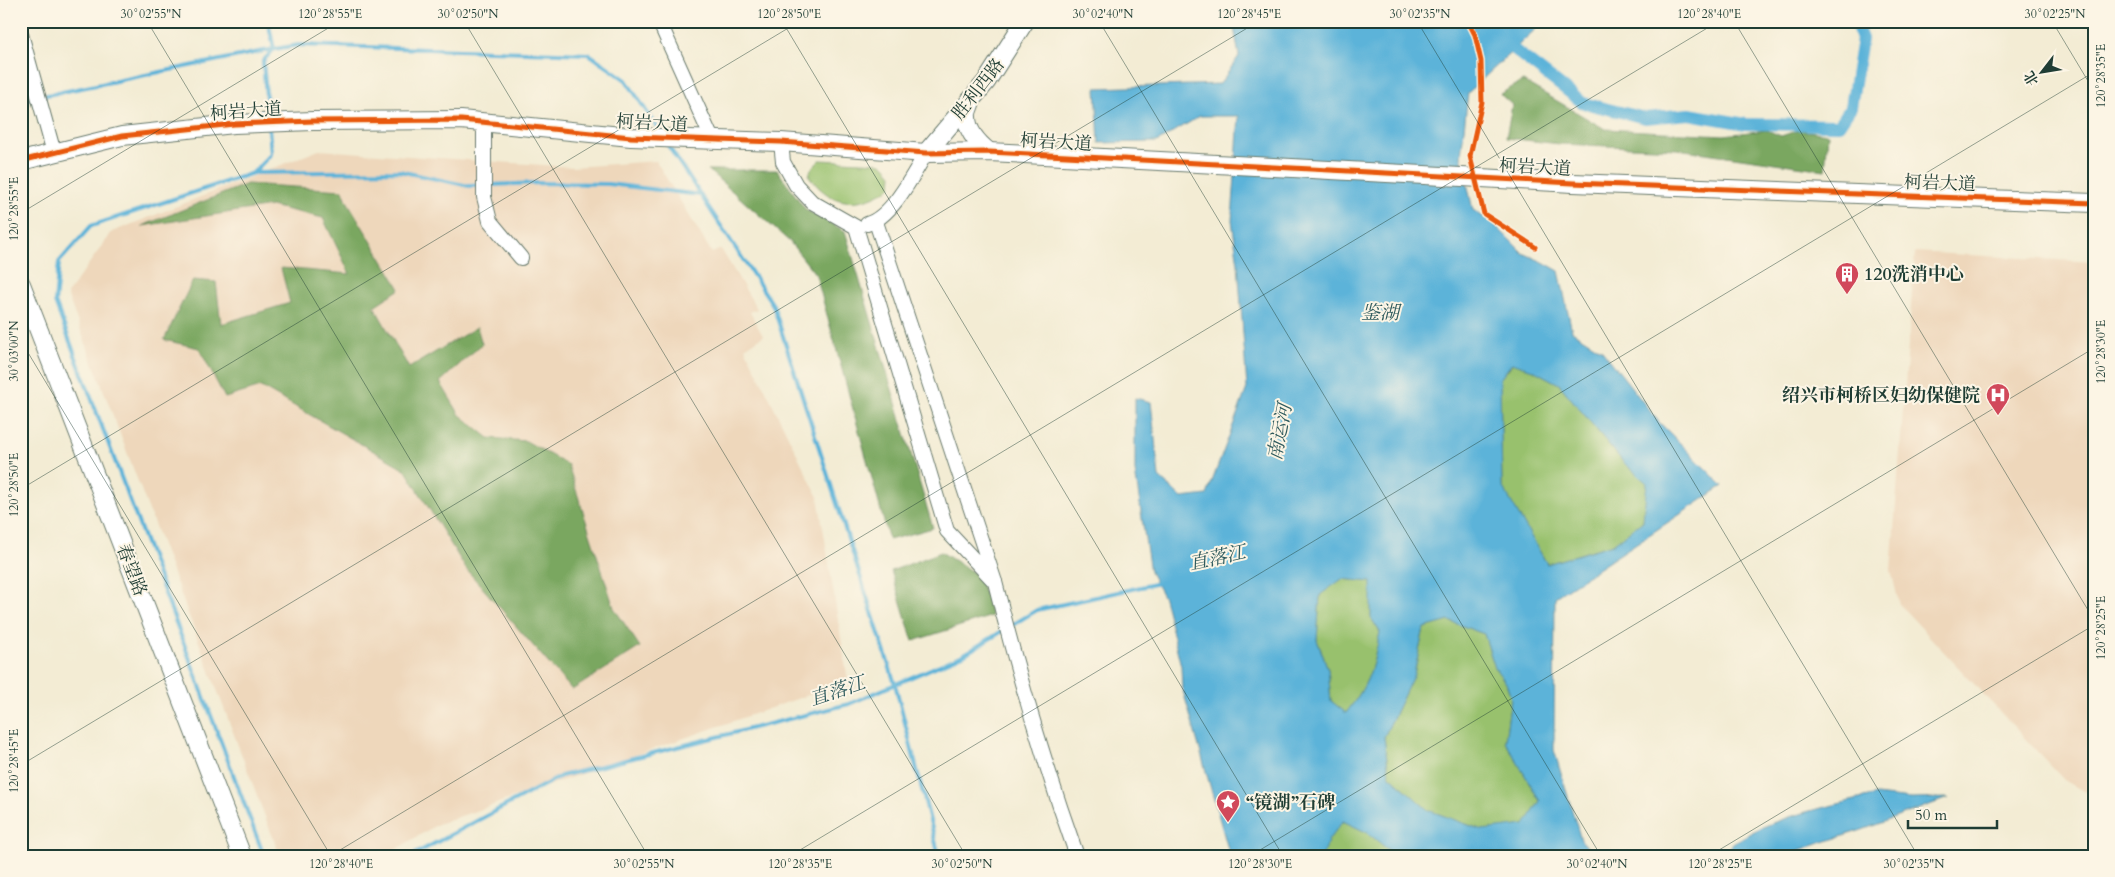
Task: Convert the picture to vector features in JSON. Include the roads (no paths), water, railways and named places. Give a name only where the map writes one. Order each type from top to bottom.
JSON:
[{"type":"street","points":[[659,21],[704,139]]},
{"type":"street","name":"胜利西路","points":[[926,153],[986,82],[1025,21]]},
{"type":"street","points":[[21,34],[54,153]]},
{"type":"street","points":[[986,82],[972,98],[966,117],[970,129],[979,144],[989,152]]},
{"type":"street","name":"柯岩大道","points":[[21,161],[122,136],[234,124],[313,120],[461,120],[631,137],[781,142],[926,153],[989,152],[1534,180],[2094,203]]},
{"type":"street","points":[[484,123],[484,197],[490,221],[520,258]]},
{"type":"street","points":[[781,142],[783,162],[796,184],[812,202],[856,227],[876,222],[905,189],[926,153]]},
{"type":"street","points":[[876,222],[995,582],[1012,650],[1057,799],[1077,856]]},
{"type":"street","points":[[856,227],[947,531],[995,582]]},
{"type":"street","name":"春望路","points":[[21,284],[242,856]]},
{"type":"water","name":"鉴湖","points":[[1233,21],[1544,21],[1468,93],[1461,156],[1473,210],[1494,224],[1523,253],[1559,271],[1572,331],[1602,350],[1658,421],[1723,486],[1555,597],[1554,750],[1581,840],[1595,856],[1396,856],[1368,833],[1343,821],[1329,839],[1322,856],[1230,856],[1182,687],[1181,666],[1164,598],[1150,572],[1135,471],[1135,398],[1151,402],[1159,477],[1182,498],[1207,495],[1247,388],[1238,264],[1232,220],[1239,116],[1200,116],[1157,142],[1099,143],[1096,88],[1220,84],[1239,56]],"holes":[[[1512,363],[1533,370],[1559,384],[1624,463],[1647,483],[1643,521],[1613,544],[1547,564],[1502,486],[1500,379]],[[1342,579],[1371,582],[1371,618],[1380,632],[1369,675],[1354,703],[1346,713],[1331,701],[1328,669],[1317,640],[1320,595]],[[1449,621],[1484,634],[1495,668],[1506,683],[1511,698],[1505,741],[1540,801],[1525,825],[1482,830],[1428,810],[1389,775],[1384,737],[1414,674],[1424,628]]]},
{"type":"water","points":[[1876,795],[1911,799],[1948,798],[1862,830],[1780,856],[1720,856],[1734,843],[1771,824],[1792,816]]},
{"type":"waterway","points":[[42,96],[274,49],[268,21]]},
{"type":"waterway","points":[[1508,45],[1583,103],[1645,118],[1689,114],[1746,124],[1839,125],[1851,107],[1862,39],[1855,21]]},
{"type":"waterway","points":[[268,118],[263,61],[274,49],[299,45],[589,54],[626,80],[660,132]]},
{"type":"waterway","points":[[21,100],[35,97]]},
{"type":"waterway","points":[[264,856],[55,302],[59,262],[91,226],[253,173],[271,154],[269,127]]},
{"type":"waterway","points":[[667,144],[773,305],[895,684],[939,856]]},
{"type":"waterway","points":[[253,173],[399,171],[469,186],[536,183],[608,184],[701,195]]},
{"type":"waterway","name":"直落江","points":[[411,856],[561,776],[849,704],[963,655],[1037,610],[1159,583]]},
{"type":"place","name":"120洗消中心","points":[[1847,295]]},
{"type":"place","name":"绍兴市柯桥区妇幼保健院","points":[[1998,416]]},
{"type":"place","name":"“镜湖”石碑","points":[[1228,823]]},
{"type":"water label","name":"南运河","points":[[1279,432]]}]
